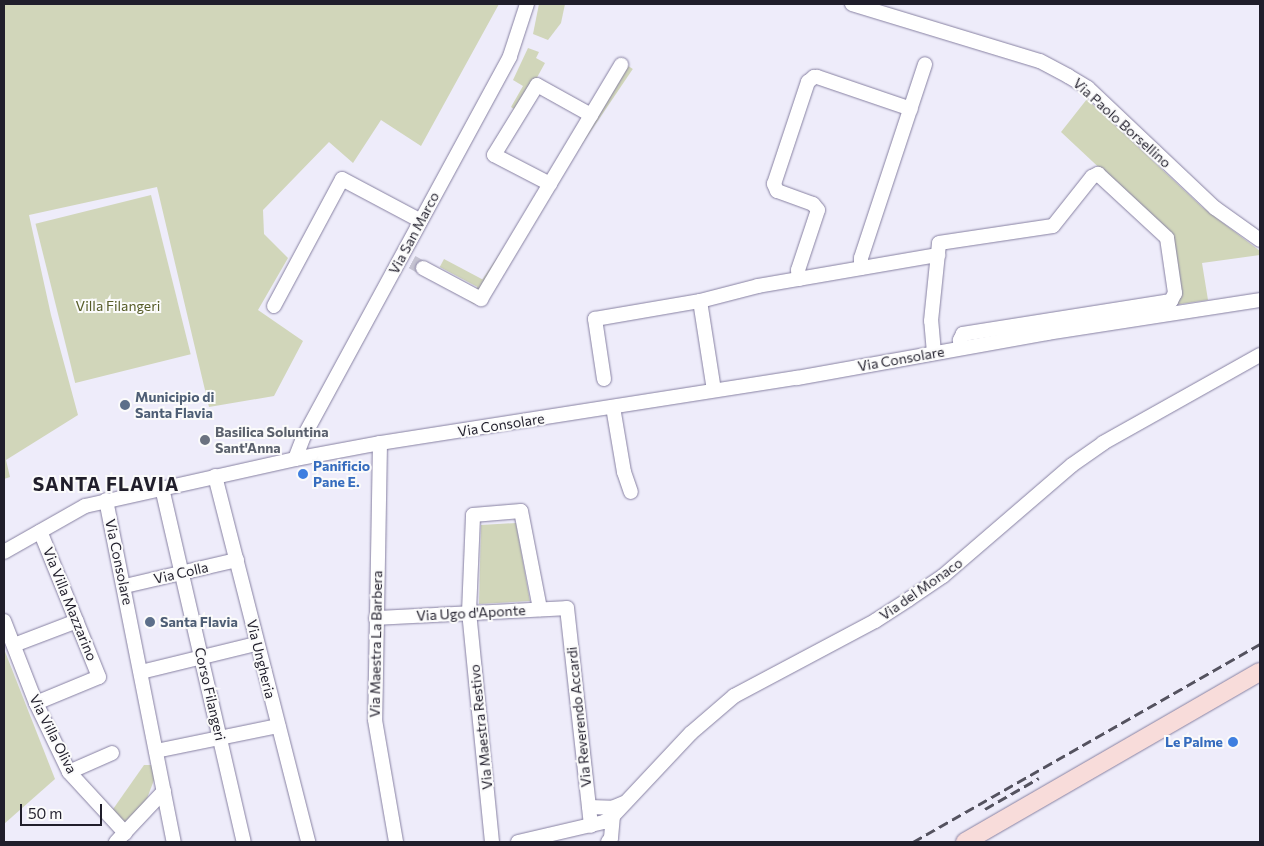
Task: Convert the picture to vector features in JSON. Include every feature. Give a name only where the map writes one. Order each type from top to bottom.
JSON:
[{"type":"main road","points":[[965,842],[1260,672]]},
{"type":"street","name":"Via San Marco","points":[[295,459],[304,436],[412,262],[421,221],[510,56],[527,4]]},
{"type":"street","name":"Via Paolo Borsellino","points":[[852,4],[1040,61],[1068,76],[1088,88],[1215,208],[1260,240]]},
{"type":"street","points":[[861,268],[861,258],[925,64]]},
{"type":"street","points":[[412,262],[481,299],[621,65]]},
{"type":"street","points":[[799,279],[798,270],[818,210],[813,204],[777,191],[774,184],[808,82],[817,77],[910,108]]},
{"type":"street","points":[[550,184],[494,155],[537,84],[591,115]]},
{"type":"street","points":[[934,353],[931,321],[939,243],[1053,226],[1092,177],[1098,174],[1166,238],[1175,293],[1170,301],[963,334],[960,340],[960,348]]},
{"type":"street","points":[[274,306],[342,179],[421,221]]},
{"type":"street","points":[[604,379],[595,319],[700,301],[758,286],[938,255]]},
{"type":"street","points":[[700,301],[714,390]]},
{"type":"street","name":"Via Consolare","points":[[174,842],[106,500],[295,459],[380,443],[613,407],[960,348],[1257,302]]},
{"type":"street","name":"Via del Monaco","points":[[613,816],[691,733],[719,707],[750,686],[876,621],[909,600],[943,576],[1072,466],[1104,443],[1260,355]]},
{"type":"street","points":[[613,407],[624,472],[630,492]]},
{"type":"street","name":"Via Maestra La Barbera","points":[[380,443],[374,720],[396,842]]},
{"type":"street","name":"Via Ungheria","points":[[215,476],[256,644],[308,842]]},
{"type":"street","name":"Corso Filangeri","points":[[162,488],[244,842]]},
{"type":"street","points":[[4,552],[85,506],[106,500]]},
{"type":"street","name":"Via Maestra Restivo","points":[[492,842],[469,612],[473,515],[521,511],[540,609]]},
{"type":"street","name":"Via Villa Mazzarino","points":[[36,703],[98,677],[78,621],[40,531]]},
{"type":"street","name":"Via Colla","points":[[124,586],[237,560]]},
{"type":"street","name":"Via Ugo d'Aponte","points":[[376,618],[567,608]]},
{"type":"street","name":"Via Reverendo Accardi","points":[[567,608],[591,826]]},
{"type":"street","name":"Via Villa Oliva","points":[[4,621],[36,703],[69,772],[120,838]]},
{"type":"street","points":[[14,645],[78,621]]},
{"type":"street","points":[[141,672],[256,644]]},
{"type":"street","points":[[156,751],[278,726]]},
{"type":"street","points":[[69,772],[112,753]]},
{"type":"street","points":[[120,838],[164,791]]},
{"type":"street","points":[[589,807],[612,808],[624,803]]},
{"type":"street","points":[[518,842],[591,826],[604,822],[613,816]]},
{"type":"street","points":[[608,842],[611,838],[613,816]]},
{"type":"green space","points":[[4,4],[499,4],[421,146],[381,120],[353,163],[329,142],[263,210],[264,234],[288,258],[258,310],[303,341],[274,396],[209,407],[157,187],[29,215],[51,315],[78,415],[6,460],[10,477],[4,479]]},
{"type":"green space","points":[[539,4],[565,4],[561,23],[548,40],[533,34]]},
{"type":"green space","points":[[528,48],[539,52],[536,58],[545,63],[518,112],[511,107],[523,86],[513,80]]},
{"type":"green space","points":[[627,65],[633,69],[474,304],[468,300]]},
{"type":"green space","points":[[1087,99],[1202,207],[1260,251],[1260,255],[1202,263],[1208,300],[1174,305],[1170,234],[1061,132]]},
{"type":"green space","name":"Villa Filangeri","points":[[151,195],[191,354],[75,383],[36,224]]},
{"type":"green space","points":[[444,259],[485,281],[481,289],[440,267]]},
{"type":"green space","points":[[516,523],[530,601],[479,604],[481,525]]},
{"type":"green space","points":[[4,649],[55,779],[4,824]]},
{"type":"green space","points":[[144,765],[153,765],[154,780],[143,809],[124,824],[111,812]]},
{"type":"tunnel","points":[[412,262],[423,268]]},
{"type":"railway","points":[[913,842],[1260,644]]},
{"type":"railway","points":[[985,809],[1039,778]]},
{"type":"place","name":"Municipio di Santa Flavia","points":[[125,405]]},
{"type":"place","name":"Basilica Soluntina Sant'Anna","points":[[205,440]]},
{"type":"place","name":"Panificio Pane E.","points":[[303,474]]},
{"type":"place","name":"Santa Flavia","points":[[150,622]]},
{"type":"place","name":"Le Palme","points":[[1233,742]]},
{"type":"district","name":"SANTA FLAVIA","points":[[106,484]]}]
